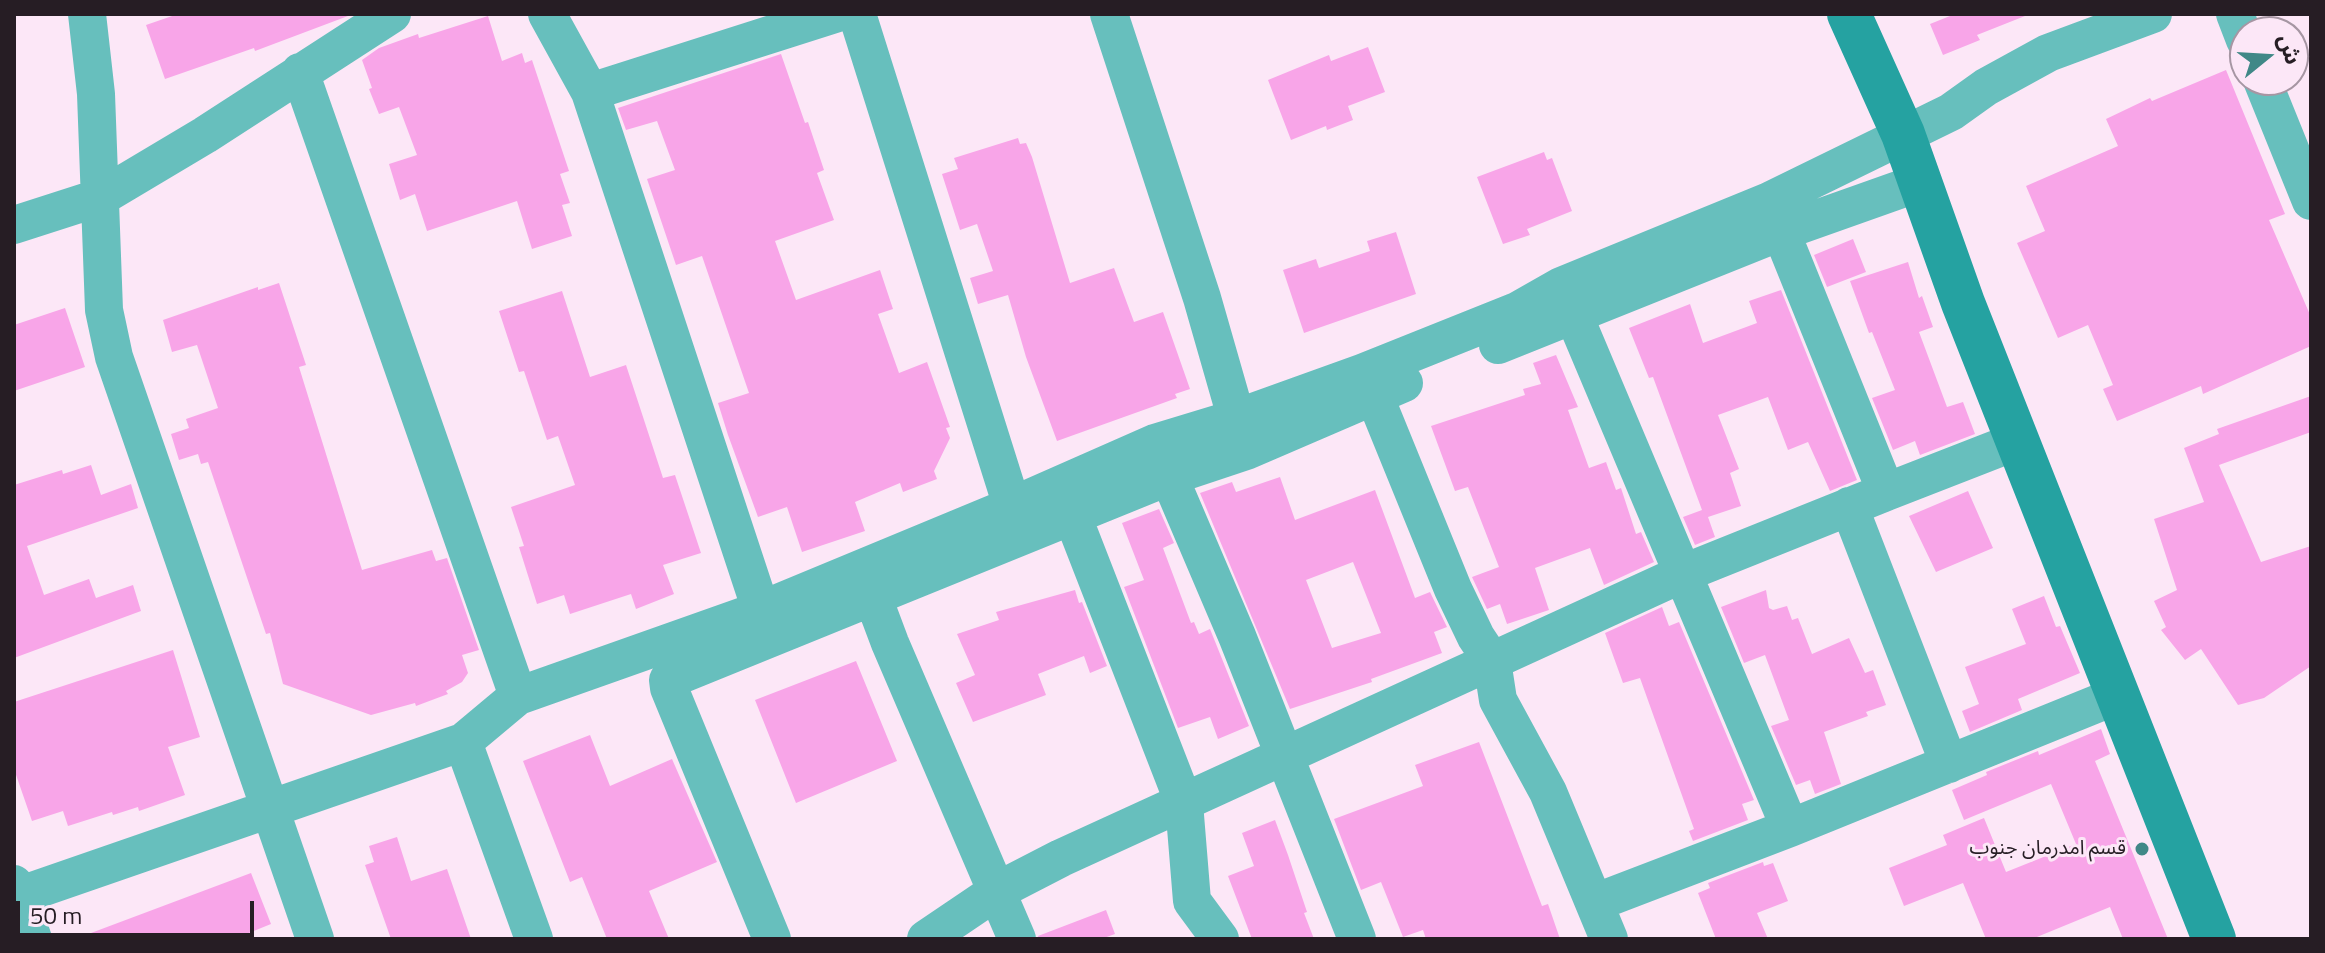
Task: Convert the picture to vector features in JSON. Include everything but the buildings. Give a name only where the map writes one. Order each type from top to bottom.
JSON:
[{"type":"street","points":[[87,14],[96,94],[104,310],[114,357],[315,939]]},
{"type":"street","points":[[14,225],[101,197],[205,135],[392,14]]},
{"type":"street","points":[[547,14],[590,92],[761,610]]},
{"type":"street","points":[[590,92],[835,14]]},
{"type":"street","points":[[857,14],[1012,506]]},
{"type":"street","points":[[1109,14],[1206,313],[1240,435]]},
{"type":"street","points":[[1849,14],[1903,134],[1963,303],[2214,939]]},
{"type":"street","points":[[1775,216],[1903,134],[1951,112],[1986,87],[2048,53],[2153,14]]},
{"type":"street","points":[[300,72],[518,696]]},
{"type":"street","points":[[2268,96],[2311,201]]},
{"type":"street","points":[[33,939],[16,890],[463,742],[518,696],[761,610],[1012,506],[1374,395],[1567,300],[1775,216],[1921,182]]},
{"type":"street","points":[[1775,216],[1886,492]]},
{"type":"street","points":[[1240,435],[1362,373],[1517,311],[1567,300]]},
{"type":"street","points":[[1567,300],[1790,828]]},
{"type":"street","points":[[1374,395],[1453,589],[1476,637],[1492,661],[1498,700],[1548,792],[1609,939]]},
{"type":"street","points":[[926,939],[997,891],[1283,754],[1684,573],[2017,441]]},
{"type":"street","points":[[772,939],[668,680],[1072,515],[1162,460]]},
{"type":"street","points":[[1162,460],[1237,636],[1357,939]]},
{"type":"street","points":[[1849,506],[1949,764]]},
{"type":"street","points":[[1072,515],[1184,803],[1192,901],[1220,939]]},
{"type":"street","points":[[872,595],[1017,939]]},
{"type":"street","points":[[1594,903],[1790,828],[2116,696]]},
{"type":"street","points":[[463,742],[534,939]]},
{"type":"place","name":"قسم امدرمان جنوب","points":[[2142,849]]}]
